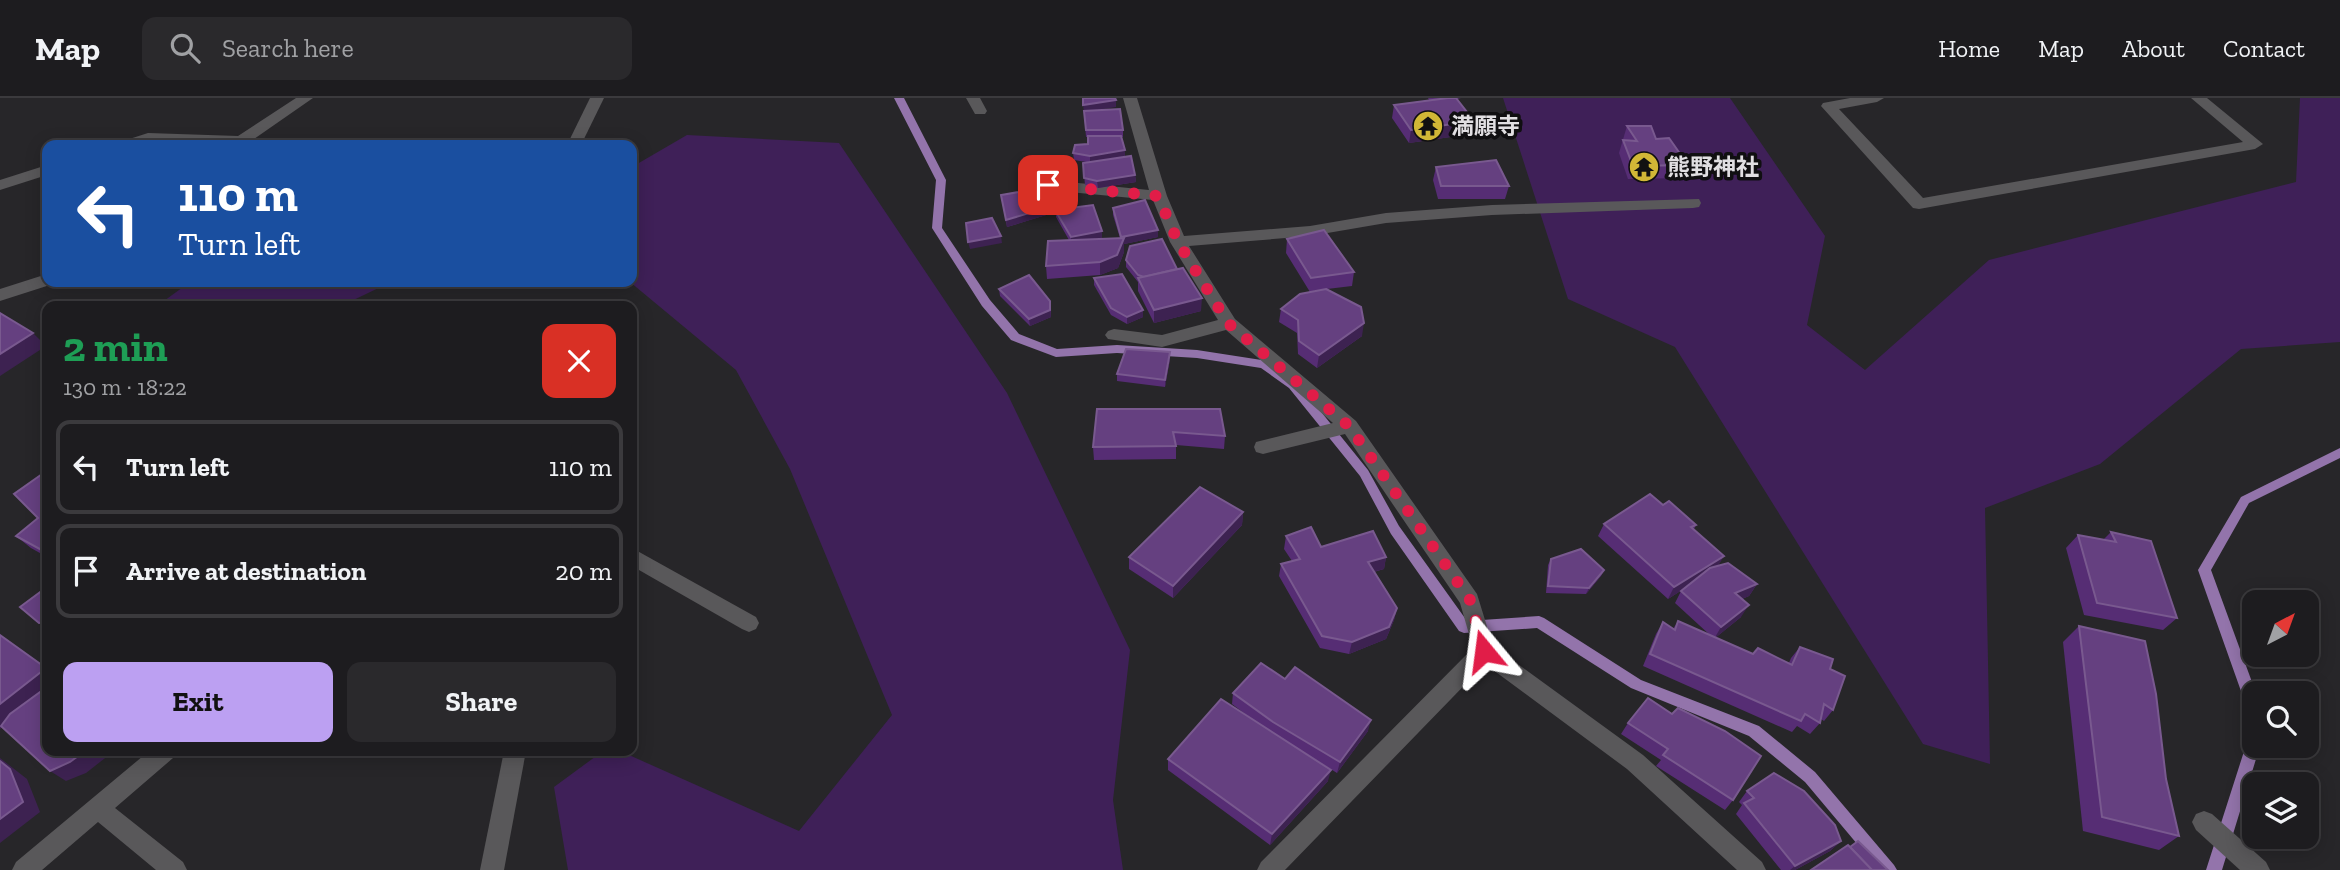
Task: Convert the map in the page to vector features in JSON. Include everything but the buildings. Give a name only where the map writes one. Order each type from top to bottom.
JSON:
[{"type":"street","points":[[248,140],[306,98]]},
{"type":"street","points":[[576,140],[597,98]]},
{"type":"street","points":[[1130,98],[1158,196],[1178,242],[1228,323],[1349,426],[1470,600],[1484,651],[1635,762],[1754,870]]},
{"type":"street","points":[[1877,98],[1828,106],[1919,204],[2255,144],[2198,98]]},
{"type":"street","points":[[141,140],[186,140]]},
{"type":"street","points":[[0,185],[42,172]]},
{"type":"street","points":[[1048,185],[1158,196]]},
{"type":"street","points":[[1178,242],[1310,231],[1386,218],[1693,203]]},
{"type":"street","points":[[0,295],[42,282]]},
{"type":"street","points":[[1114,335],[1162,341],[1228,323]]},
{"type":"street","points":[[1263,447],[1349,426]]},
{"type":"street","points":[[637,559],[749,622]]},
{"type":"street","points":[[1269,870],[1484,651]]},
{"type":"street","points":[[24,870],[159,756]]},
{"type":"street","points":[[492,870],[514,756]]},
{"type":"street","points":[[98,808],[175,870]]},
{"type":"street","points":[[2204,822],[2258,870]]},
{"type":"shaded area","points":[[1503,98],[1730,98],[1825,236],[1807,325],[1865,370],[1989,260],[2296,182],[2300,98],[2340,98],[2340,342],[2241,349],[2100,464],[1985,508],[1990,764],[1923,744],[1675,347],[1568,299]]},
{"type":"shaded area","points":[[687,135],[839,143],[1007,393],[1130,650],[1113,800],[1123,870],[568,870],[554,787],[596,756],[631,756],[799,831],[892,715],[790,469],[736,370],[636,287],[637,164]]},
{"type":"shaded area","points":[[183,287],[381,287],[351,301],[164,301]]},
{"type":"waterway","points":[[899,98],[941,180],[937,228],[986,303],[1015,337],[1056,353],[1117,349],[1197,354],[1264,364],[1293,385],[1364,473],[1395,530],[1464,627],[1539,622],[1636,684],[1754,731],[1810,777],[1889,870]]},
{"type":"waterway","points":[[2244,681],[2204,570],[2245,500],[2340,453]]},
{"type":"waterway","points":[[2214,870],[2249,758]]},
{"type":"place","name":"満願寺","points":[[1428,126]]},
{"type":"place","name":"熊野神社","points":[[1644,167]]},
{"type":"route","points":[[1048,185],[1158,196],[1178,242],[1228,323],[1349,426],[1470,600],[1484,651]]}]
